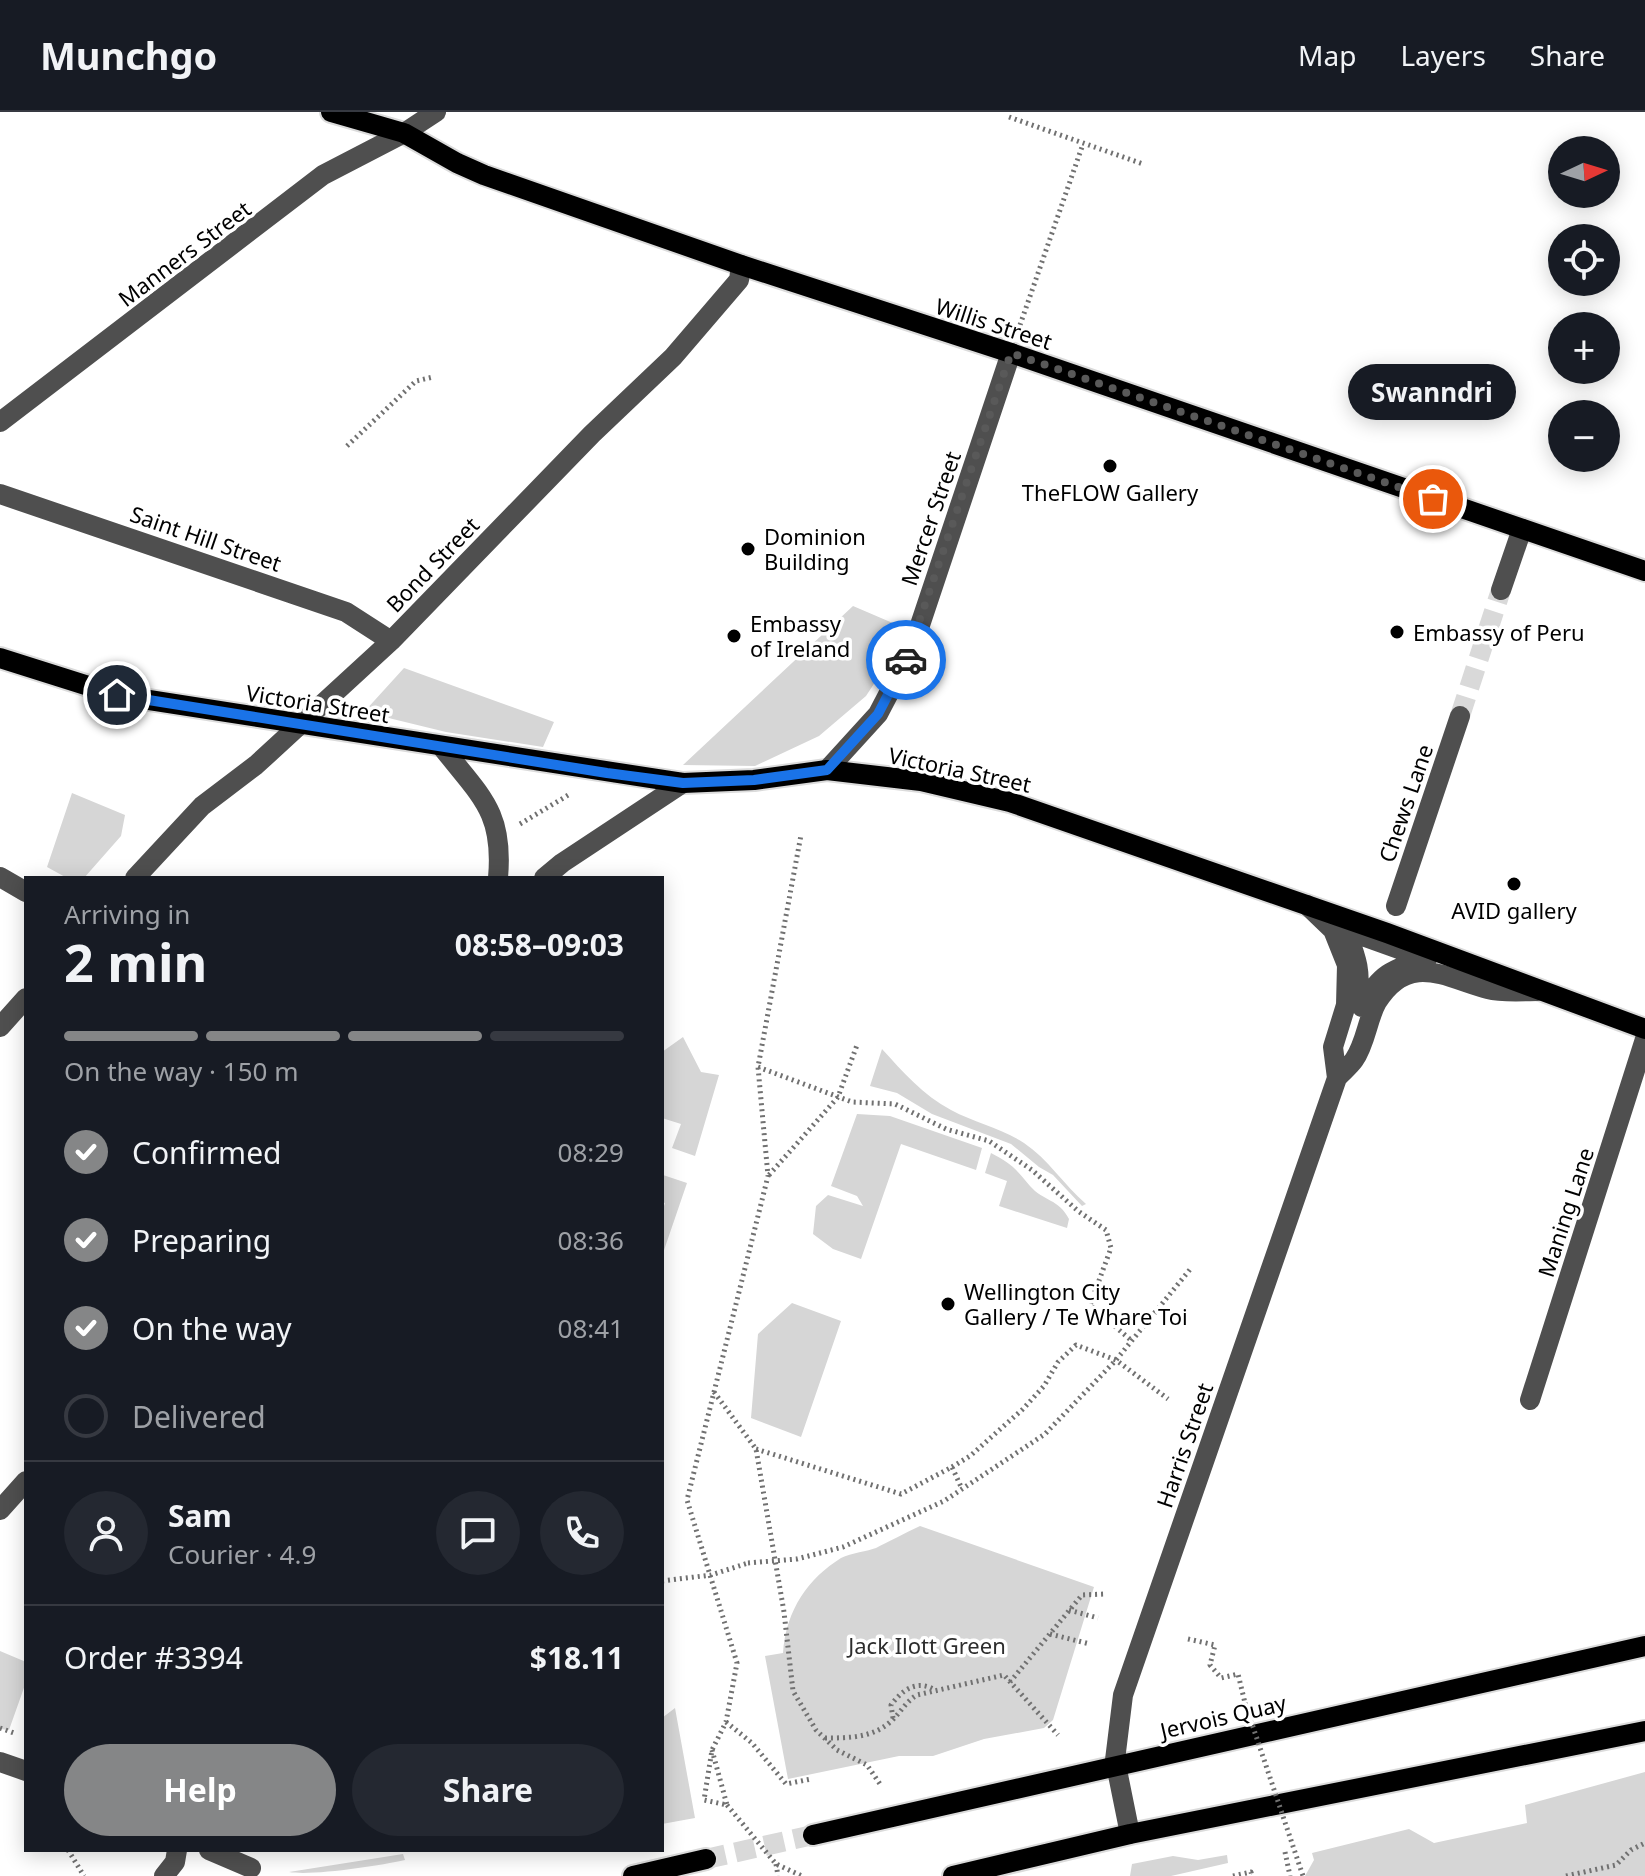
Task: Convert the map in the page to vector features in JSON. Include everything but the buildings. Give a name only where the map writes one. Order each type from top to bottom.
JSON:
[{"type":"main road","name":"Willis Street","points":[[331,112],[404,133],[484,175],[741,265],[1011,353],[1645,571]]},
{"type":"main road","name":"Victoria Street","points":[[0,658],[117,695],[607,773],[683,783],[754,780],[827,770],[921,781],[1010,802],[1307,905],[1645,1029]]},
{"type":"main road","name":"Jervois Quay","points":[[813,1835],[1645,1646]]},
{"type":"main road","points":[[953,1876],[1130,1834],[1645,1731]]},
{"type":"main road","points":[[633,1876],[706,1859]]},
{"type":"street","name":"Manners Street","points":[[0,422],[323,175],[404,133],[436,112]]},
{"type":"street","name":"Bond Street","points":[[137,876],[202,806],[256,765],[391,641],[592,434],[668,362],[739,280],[741,265]]},
{"type":"street","name":"Mercer Street","points":[[827,770],[878,714],[912,649],[1011,353]]},
{"type":"street","name":"Saint Hill Street","points":[[0,494],[346,612],[391,641]]},
{"type":"street","points":[[1501,590],[1522,529]]},
{"type":"street","name":"Chews Lane","points":[[1396,906],[1460,716]]},
{"type":"street","points":[[442,747],[491,811],[499,836],[498,876]]},
{"type":"street","points":[[546,876],[683,783]]},
{"type":"street","points":[[0,877],[24,891]]},
{"type":"street","name":"Harris Street","points":[[1307,905],[1333,930],[1347,965],[1346,1005],[1333,1047],[1337,1078]]},
{"type":"street","points":[[1346,930],[1384,944],[1427,959],[1382,976],[1362,1007],[1357,1001],[1361,977],[1358,962],[1346,930]]},
{"type":"street","name":"Harris Street","points":[[1130,1834],[1116,1765],[1123,1695],[1337,1078],[1355,1058],[1376,1004],[1386,990],[1404,977],[1426,971],[1446,973],[1491,990],[1543,991]]},
{"type":"street","points":[[0,1027],[24,1000]]},
{"type":"street","name":"Maning Lane","points":[[1530,1400],[1645,1039]]},
{"type":"street","points":[[0,1510],[24,1483]]},
{"type":"street","points":[[0,1762],[24,1770]]},
{"type":"street","points":[[164,1876],[175,1862],[177,1852]]},
{"type":"street","points":[[214,1852],[251,1868]]},
{"type":"path","points":[[1009,117],[1143,164]]},
{"type":"path","points":[[1011,353],[1083,144]]},
{"type":"path","points":[[347,446],[416,381],[433,377]]},
{"type":"path","points":[[499,836],[607,773]]},
{"type":"path","points":[[727,1805],[704,1800],[712,1750],[726,1722],[737,1663],[687,1500],[768,1176],[758,1067],[801,835]]},
{"type":"path","points":[[768,1176],[838,1097],[857,1045]]},
{"type":"path","points":[[758,1067],[852,1102],[895,1104],[946,1129],[989,1141],[1032,1170],[1078,1211],[1106,1230],[1111,1248],[1090,1305],[1132,1341]]},
{"type":"path","points":[[664,1581],[711,1575],[748,1563],[797,1559],[843,1547],[944,1501],[1045,1434],[1116,1360],[1192,1267]]},
{"type":"path","points":[[756,1449],[901,1494],[970,1456],[1023,1409],[1044,1386],[1058,1362],[1076,1345],[1116,1360],[1168,1399]]},
{"type":"path","points":[[714,1390],[756,1449],[784,1612],[790,1680],[799,1704],[824,1738],[837,1750],[867,1765],[880,1784]]},
{"type":"path","points":[[952,1467],[962,1489]]},
{"type":"path","points":[[1010,1682],[1082,1595],[1105,1594]]},
{"type":"path","points":[[1069,1610],[1098,1618]]},
{"type":"path","points":[[1050,1634],[1090,1644]]},
{"type":"path","points":[[1188,1639],[1215,1645],[1210,1665],[1221,1678],[1238,1674],[1303,1876]]},
{"type":"path","points":[[824,1738],[864,1735],[887,1725],[908,1700],[935,1690],[1004,1675],[1058,1735]]},
{"type":"path","points":[[893,1719],[891,1705],[903,1691],[922,1685],[935,1690]]},
{"type":"path","points":[[726,1722],[752,1743],[783,1785],[811,1779]]},
{"type":"path","points":[[712,1750],[727,1805],[776,1864],[802,1876]]},
{"type":"path","points":[[1566,1876],[1616,1865],[1631,1850],[1645,1843]]},
{"type":"path","points":[[69,1852],[84,1876]]},
{"type":"path","points":[[1285,1852],[1290,1876]]},
{"type":"path","points":[[776,1864],[778,1876]]},
{"type":"path","points":[[1233,1876],[1251,1872],[1252,1876]]},
{"type":"green space","points":[[853,606],[895,624],[898,647],[866,696],[819,736],[755,766],[683,765]]},
{"type":"green space","points":[[404,668],[554,722],[543,747],[446,732],[364,712]]},
{"type":"green space","points":[[72,793],[125,815],[121,836],[86,876],[63,876],[47,867]]},
{"type":"green space","points":[[683,1037],[701,1072],[719,1075],[695,1156],[672,1148],[681,1124],[664,1119],[664,1051]]},
{"type":"green space","points":[[882,1049],[941,1104],[1006,1133],[1033,1149],[1086,1204],[1082,1206],[1053,1175],[1011,1144],[932,1114],[897,1093],[870,1086]]},
{"type":"green space","points":[[857,1114],[890,1116],[982,1148],[976,1170],[901,1144],[861,1259],[833,1249],[813,1234],[816,1206],[828,1195],[863,1206],[857,1196],[831,1186]]},
{"type":"green space","points":[[991,1153],[1013,1167],[1035,1191],[1061,1208],[1069,1219],[1067,1228],[999,1206],[1007,1181],[985,1173]]},
{"type":"green space","points":[[664,1175],[687,1183],[664,1250],[664,1206]]},
{"type":"green space","points":[[792,1303],[841,1321],[801,1437],[751,1418],[758,1334]]},
{"type":"green space","name":"Jack Ilott Green","points":[[920,1526],[1094,1587],[1053,1720],[1044,1728],[984,1739],[933,1756],[899,1756],[788,1779],[765,1656],[783,1653],[794,1609],[809,1585],[829,1566],[841,1558],[876,1548]]},
{"type":"green space","points":[[0,1651],[24,1661],[24,1688],[9,1730],[0,1729]]},
{"type":"green space","points":[[675,1708],[695,1818],[664,1824],[664,1716]]},
{"type":"green space","points":[[1645,1772],[1645,1876],[1305,1876],[1314,1860],[1312,1853],[1409,1829],[1434,1843],[1527,1823],[1525,1805]]},
{"type":"green space","points":[[403,1854],[405,1860],[379,1865],[329,1872],[289,1872]]},
{"type":"green space","points":[[1227,1855],[1228,1863],[1171,1876],[1130,1876],[1132,1864],[1173,1856],[1198,1860]]},
{"type":"tunnel","points":[[1460,716],[1501,590]]},
{"type":"tunnel","points":[[706,1859],[813,1835]]},
{"type":"way so far","points":[[906,660],[1011,353],[1433,499]]},
{"type":"place","name":"TheFLOW Gallery","points":[[1110,466]]},
{"type":"place","name":"Swanndri","points":[[1433,499]]},
{"type":"place","name":"Dominion Building","points":[[748,549]]},
{"type":"place","name":"Embassy of Peru","points":[[1397,632]]},
{"type":"place","name":"Embassy of Ireland","points":[[734,636]]},
{"type":"place","name":"AVID gallery","points":[[1514,884]]},
{"type":"place","name":"Wellington City Gallery / Te Whare Toi","points":[[948,1304]]},
{"type":"route","points":[[117,695],[607,773],[683,783],[726,782],[827,770],[878,714],[906,660]]}]
